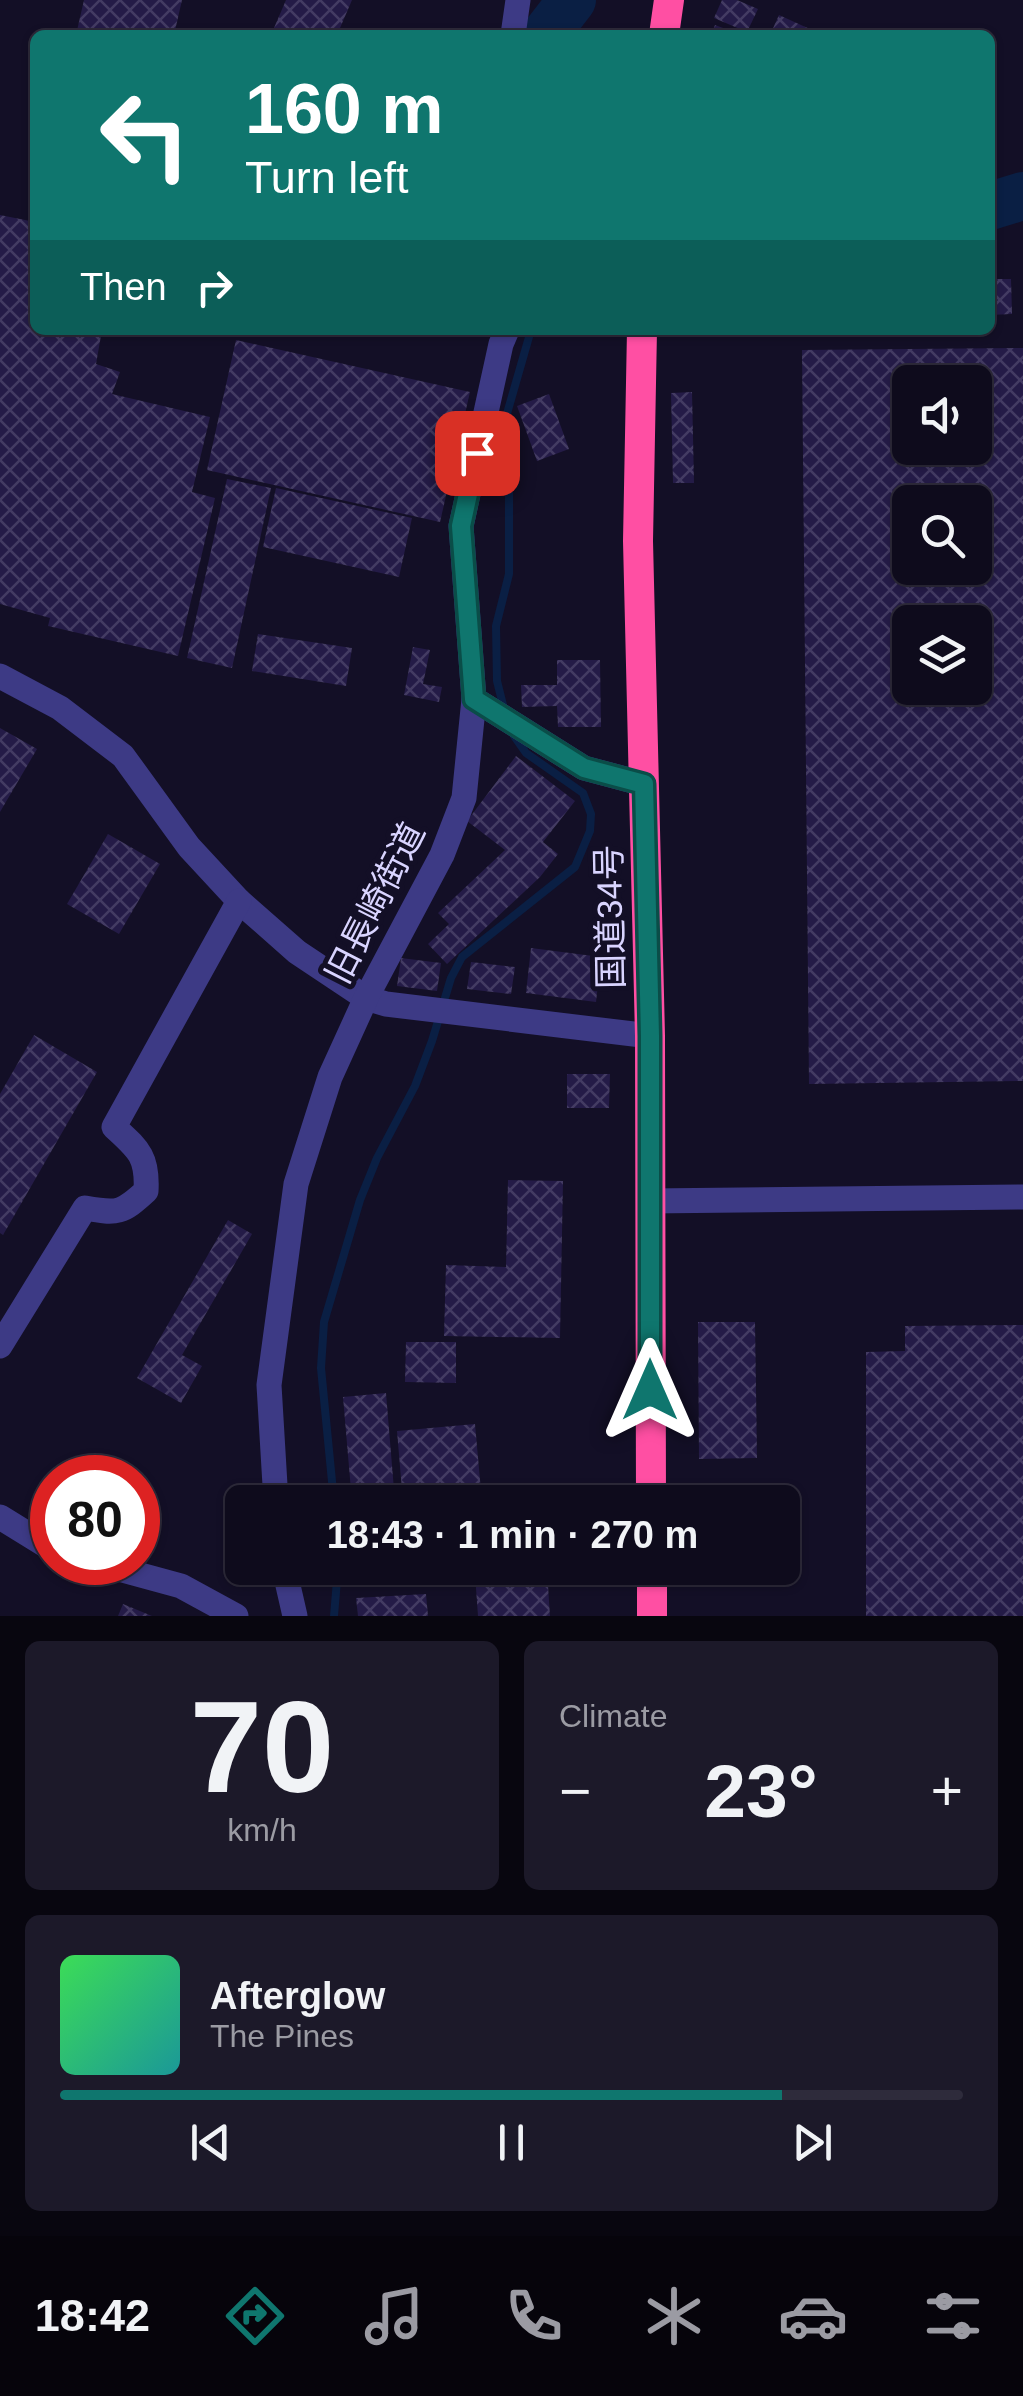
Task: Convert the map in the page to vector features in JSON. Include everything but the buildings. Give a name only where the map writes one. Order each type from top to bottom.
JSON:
[{"type":"highway","points":[[665,30],[669,0]]},
{"type":"highway","name":"国道34号","points":[[642,335],[638,541],[650,1036],[651,1485]]},
{"type":"highway","points":[[652,1585],[652,1616]]},
{"type":"street","points":[[513,30],[518,0]]},
{"type":"street","name":"旧長崎街道","points":[[275,1485],[269,1385],[296,1184],[330,1077],[366,998],[442,856],[464,798],[474,699],[461,526],[498,335]]},
{"type":"street","points":[[0,676],[60,708],[123,756],[189,847],[239,901],[297,952],[366,998],[386,1004],[650,1036]]},
{"type":"street","points":[[474,699],[584,768],[644,784]]},
{"type":"street","points":[[0,1346],[85,1208],[106,1212],[126,1209],[146,1191],[148,1168],[136,1147],[114,1127],[239,901]]},
{"type":"street","points":[[649,1202],[1023,1197]]},
{"type":"street","points":[[0,1517],[30,1535]]},
{"type":"street","points":[[160,1580],[181,1586],[236,1616]]},
{"type":"street","points":[[288,1585],[295,1616]]},
{"type":"waterway","points":[[549,30],[572,0]]},
{"type":"waterway","points":[[995,204],[1023,196]]},
{"type":"waterway","points":[[504,709],[497,681],[496,626],[509,574],[504,424],[530,335]]},
{"type":"waterway","points":[[332,1485],[321,1368],[324,1322],[360,1200],[415,1086],[451,978],[462,957],[575,867],[590,831],[591,814],[583,793],[526,753],[514,736]]},
{"type":"waterway","points":[[334,1616],[337,1585]]},
{"type":"route","points":[[477,453],[461,526],[474,699],[584,768],[644,784],[650,1036],[650,1390]]}]
